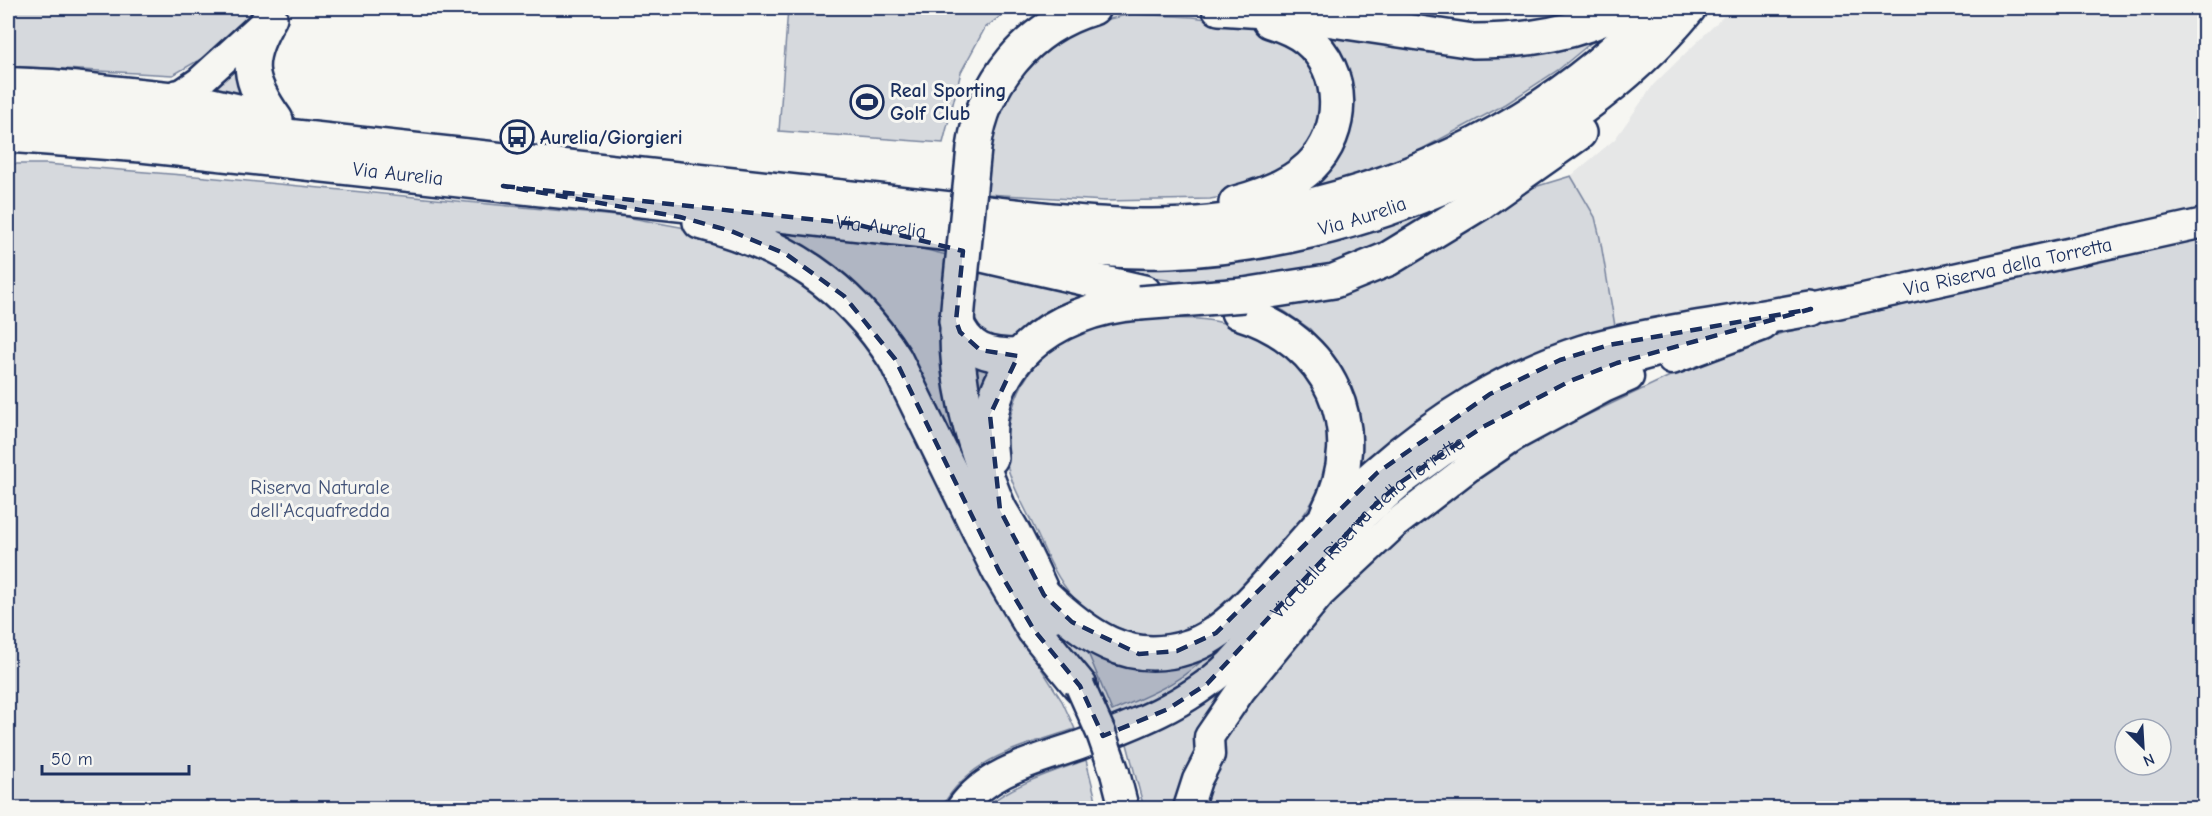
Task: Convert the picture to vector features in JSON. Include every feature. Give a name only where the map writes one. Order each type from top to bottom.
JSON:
[{"type":"highway","points":[[1080,686],[1044,595],[1000,510],[971,431],[963,403],[957,349],[957,309],[974,148],[987,100],[1010,62],[1032,40],[1050,27],[1093,8]]},
{"type":"highway","points":[[1228,9],[1279,12],[1451,39],[1494,41],[1533,38],[1583,27],[1625,8]]},
{"type":"highway","name":"Via Aurelia","points":[[8,109],[105,116],[1051,220],[1134,226],[1209,223],[1287,210],[1357,191],[1430,164],[1491,136],[1569,87],[1628,39],[1657,8]]},
{"type":"highway","name":"Via Aurelia","points":[[8,135],[141,145],[855,224],[1037,243],[1155,252],[1237,245],[1311,230],[1379,211],[1469,174],[1513,151],[1609,88],[1644,57],[1689,8]]},
{"type":"highway","points":[[855,224],[1141,298],[1240,303],[1334,281],[1369,268],[1425,238],[1528,170],[1604,112],[1662,60],[1678,42],[1700,8]]},
{"type":"highway","points":[[1134,226],[1236,203],[1278,189],[1310,167],[1329,140],[1336,117],[1337,97],[1333,77],[1324,58],[1313,44],[1288,27],[1228,9]]},
{"type":"highway","points":[[274,12],[254,51],[252,71],[257,91],[276,120]]},
{"type":"highway","points":[[177,97],[276,120],[504,148],[614,173]]},
{"type":"highway","points":[[8,155],[167,165],[265,160]]},
{"type":"highway","points":[[503,186],[680,217],[731,231],[760,242],[799,262],[844,296],[873,327],[895,359],[999,572],[1034,630],[1080,686]]},
{"type":"highway","points":[[1000,510],[991,454],[990,415],[1001,384],[1018,356],[1044,335],[1074,319],[1141,298]]},
{"type":"highway","points":[[1240,303],[1298,343],[1314,360],[1335,394],[1345,428],[1345,461],[1336,498],[1324,521]]},
{"type":"highway","points":[[957,309],[964,339],[987,353],[1018,356]]},
{"type":"highway","points":[[1044,595],[1072,622],[1125,651],[1153,654],[1177,651],[1204,641],[1246,606],[1324,521],[1406,448],[1490,394],[1560,360],[1609,345],[1811,309]]},
{"type":"street","points":[[8,82],[63,85],[177,97],[199,82],[274,12]]},
{"type":"street","name":"Via Riserva della Torretta","points":[[1811,309],[2205,223]]},
{"type":"street","points":[[1188,808],[1197,780],[1210,755],[1209,737],[1225,712],[1320,594],[1395,524],[1469,466],[1514,437],[1604,388],[1650,368],[1811,309]]},
{"type":"street","name":"Via della Riserva della Torretta","points":[[961,808],[972,794],[1001,774],[1150,717],[1178,703],[1207,684],[1229,665],[1366,513],[1401,482],[1442,452],[1481,428],[1570,381],[1617,363],[1811,309]]},
{"type":"street","points":[[1080,686],[1101,733],[1124,808]]},
{"type":"street","points":[[1115,773],[1117,808]]},
{"type":"highlighted area","points":[[503,186],[855,224],[963,251],[956,321],[960,332],[980,350],[1018,356],[990,415],[1000,510],[1044,595],[1072,622],[1139,654],[1177,651],[1216,633],[1377,473],[1490,394],[1560,360],[1609,345],[1811,309],[1617,363],[1570,381],[1481,428],[1401,482],[1366,513],[1207,684],[1168,709],[1103,736],[1080,686],[1034,630],[999,571],[895,359],[844,296],[786,254],[731,231],[680,217]]},
{"type":"shaded area","points":[[1732,8],[2204,8],[2204,213],[1717,315],[1613,332],[1595,217],[1571,176],[1615,139],[1654,84]]},
{"type":"green space","points":[[8,8],[256,8],[206,56],[173,75],[8,66]]},
{"type":"green space","name":"Real Sporting Golf Club","points":[[788,8],[1011,8],[985,28],[961,72],[943,143],[779,131]]},
{"type":"green space","points":[[1131,14],[1193,17],[1267,28],[1288,35],[1327,90],[1310,154],[1234,195],[1210,199],[1105,201],[986,194],[986,156],[1001,101],[1032,58],[1087,24]]},
{"type":"green space","points":[[1604,32],[1558,70],[1506,104],[1409,156],[1359,175],[1302,191],[1324,172],[1330,35]]},
{"type":"green space","points":[[242,47],[249,103],[195,95]]},
{"type":"green space","name":"Riserva Naturale dell'Acquafredda","points":[[8,164],[46,164],[195,176],[626,217],[691,229],[770,255],[865,335],[1004,610],[1062,701],[1075,729],[1017,748],[982,765],[953,790],[941,808],[8,808]]},
{"type":"green space","points":[[1571,176],[1595,217],[1615,326],[1582,337],[1355,475],[1346,383],[1328,350],[1310,329],[1284,311],[1264,302],[1518,192]]},
{"type":"green space","points":[[1471,194],[1349,264],[1196,287],[1079,265],[1319,245],[1394,223]]},
{"type":"green space","points":[[764,228],[890,241],[947,255],[943,344],[983,506],[908,351]]},
{"type":"green space","points":[[2204,235],[2204,808],[1192,808],[1200,785],[1237,713],[1293,643],[1388,543],[1485,469],[1545,435],[1689,367],[1782,333]]},
{"type":"green space","points":[[981,269],[1100,296],[1015,342],[972,332]]},
{"type":"green space","points":[[1124,319],[1207,320],[1233,326],[1266,339],[1277,346],[1308,377],[1325,418],[1327,446],[1324,473],[1316,495],[1306,511],[1232,599],[1205,622],[1177,635],[1149,636],[1120,629],[1083,607],[1060,580],[1050,562],[1016,491],[1007,466],[1007,435],[1015,400],[1024,381],[1035,366],[1064,342],[1082,333]]},
{"type":"green space","points":[[972,356],[993,365],[978,405]]},
{"type":"green space","points":[[1084,643],[1217,646],[1181,677],[1155,692],[1112,711]]},
{"type":"green space","points":[[1243,669],[1218,698],[1200,725],[1195,754],[1174,808],[1144,808],[1127,744]]},
{"type":"green space","points":[[1086,760],[1098,808],[984,808],[1007,792]]},
{"type":"place","name":"Real Sporting Golf Club","points":[[867,102]]},
{"type":"place","name":"Aurelia/Giorgieri","points":[[517,137]]}]
